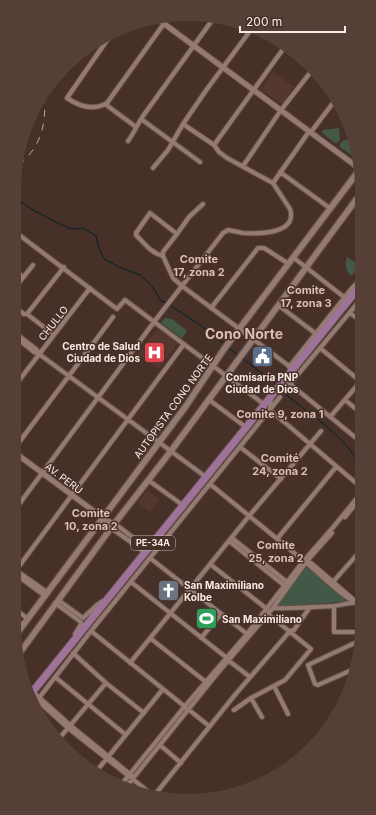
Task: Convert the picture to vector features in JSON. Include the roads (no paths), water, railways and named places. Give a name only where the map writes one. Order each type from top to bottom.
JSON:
[{"type":"highway","name":"PE-34A","points":[[34,691],[111,596],[186,508],[206,477],[247,428],[268,407],[273,394],[285,382],[355,292]]},
{"type":"main road","name":"AUTOPISTA CONO NORTE","points":[[21,629],[103,518],[224,349],[240,330],[355,176]]},
{"type":"main road","points":[[22,649],[171,451],[355,201]]},
{"type":"street","points":[[128,141],[136,131],[136,127],[141,119],[211,22]]},
{"type":"street","points":[[105,43],[67,98],[80,106],[97,107],[107,103],[164,24],[354,164]]},
{"type":"street","points":[[153,168],[250,33]]},
{"type":"street","points":[[214,146],[282,50]]},
{"type":"street","points":[[243,166],[281,110],[309,73]]},
{"type":"street","points":[[105,104],[136,127]]},
{"type":"street","points":[[273,182],[308,133],[311,132],[332,104]]},
{"type":"street","points":[[141,119],[200,162]]},
{"type":"street","points":[[21,502],[154,322],[224,233],[228,230],[241,233],[266,232],[282,229],[287,226],[291,213],[273,182],[219,152],[214,146],[183,124]]},
{"type":"street","points":[[280,172],[331,209]]},
{"type":"street","points":[[203,204],[189,216],[163,252],[163,256],[173,278],[289,366]]},
{"type":"street","points":[[163,256],[158,255],[147,247],[136,235],[136,233],[150,213],[177,234]]},
{"type":"street","points":[[21,236],[64,267],[117,309],[125,300],[268,407],[355,482]]},
{"type":"street","points":[[211,308],[258,248],[264,248],[289,264]]},
{"type":"street","points":[[294,258],[344,297]]},
{"type":"street","points":[[21,280],[33,265]]},
{"type":"street","points":[[27,314],[64,267]]},
{"type":"street","points":[[285,382],[289,366],[355,285]]},
{"type":"street","name":"CHULLO","points":[[21,378],[90,288]]},
{"type":"street","points":[[278,305],[315,333]]},
{"type":"street","points":[[285,382],[320,348],[355,307]]},
{"type":"street","points":[[21,312],[27,314],[54,335]]},
{"type":"street","points":[[350,313],[355,317]]},
{"type":"street","points":[[21,440],[113,317]]},
{"type":"street","points":[[21,337],[36,349],[39,354]]},
{"type":"street","points":[[21,342],[69,375],[206,477]]},
{"type":"street","points":[[21,563],[184,344]]},
{"type":"street","points":[[320,348],[355,376]]},
{"type":"street","points":[[285,382],[355,437]]},
{"type":"street","points":[[330,417],[355,388]]},
{"type":"street","points":[[148,480],[186,508],[210,484],[240,447],[268,407],[280,397]]},
{"type":"street","points":[[208,399],[247,428]]},
{"type":"street","points":[[345,400],[355,408]]},
{"type":"street","points":[[130,663],[249,516],[321,431]]},
{"type":"street","points":[[240,447],[281,479]]},
{"type":"street","name":"AV. PERU","points":[[21,457],[103,518]]},
{"type":"street","points":[[277,538],[336,467]]},
{"type":"street","points":[[210,484],[305,561],[311,563],[347,598],[355,602]]},
{"type":"street","points":[[124,781],[268,611],[286,584],[355,501]]},
{"type":"street","points":[[129,783],[160,745],[206,682],[228,659],[247,634],[268,611],[273,608],[305,561],[355,504]]},
{"type":"street","points":[[103,518],[247,634]]},
{"type":"street","points":[[231,540],[286,584]]},
{"type":"street","points":[[37,699],[131,582],[148,553]]},
{"type":"street","points":[[332,583],[355,557]]},
{"type":"street","points":[[210,564],[268,611],[311,649],[285,680],[251,698],[234,710]]},
{"type":"street","points":[[21,576],[47,595]]},
{"type":"street","points":[[131,582],[250,677]]},
{"type":"street","points":[[57,602],[83,618],[97,605],[111,596]]},
{"type":"street","points":[[57,602],[81,622],[72,639],[73,654],[144,712]]},
{"type":"street","points":[[273,608],[334,606],[355,602]]},
{"type":"street","points":[[334,606],[334,632],[355,632]]},
{"type":"street","points":[[158,791],[250,677],[290,631],[294,630],[310,607]]},
{"type":"street","points":[[21,614],[28,619]]},
{"type":"street","points":[[201,638],[221,614]]},
{"type":"street","points":[[91,631],[209,726]]},
{"type":"street","points":[[150,638],[206,682]]},
{"type":"street","points":[[349,671],[318,685],[315,684],[308,665],[355,643]]},
{"type":"street","points":[[55,676],[126,735]]},
{"type":"street","points":[[61,736],[106,682]]},
{"type":"street","points":[[274,686],[288,714]]},
{"type":"street","points":[[98,768],[163,689]]},
{"type":"street","points":[[251,698],[262,717]]},
{"type":"street","points":[[38,701],[142,787]]},
{"type":"street","points":[[160,745],[181,763]]},
{"type":"waterway","points":[[21,202],[31,209],[71,229],[83,228],[96,236],[104,259],[119,267],[140,275],[152,286],[161,301],[166,303]]},
{"type":"waterway","points":[[171,306],[225,344]]},
{"type":"waterway","points":[[229,348],[239,356]]},
{"type":"waterway","points":[[243,359],[277,385]]},
{"type":"waterway","points":[[280,389],[335,434],[355,457]]},
{"type":"railway","points":[[23,162],[33,150],[41,134],[45,102]]},
{"type":"place","name":"Centro de Salud Ciudad de Dios","points":[[155,352]]},
{"type":"place","name":"Comisaría PNP Ciudad de Dios","points":[[262,357]]},
{"type":"place","name":"San Maximiliano Kolbe","points":[[169,591]]},
{"type":"place","name":"San Maximiliano","points":[[206,619]]},
{"type":"district","name":"Comite 17, zona 2","points":[[199,265]]},
{"type":"district","name":"Comite 17, zona 3","points":[[306,296]]},
{"type":"district","name":"Cono Norte","points":[[244,334]]},
{"type":"district","name":"Comite 9, zona 1","points":[[280,414]]},
{"type":"district","name":"Comité 24, zona 2","points":[[280,464]]},
{"type":"district","name":"Comite 10, zona 2","points":[[91,519]]},
{"type":"district","name":"Comite 25, zona 2","points":[[276,551]]}]
